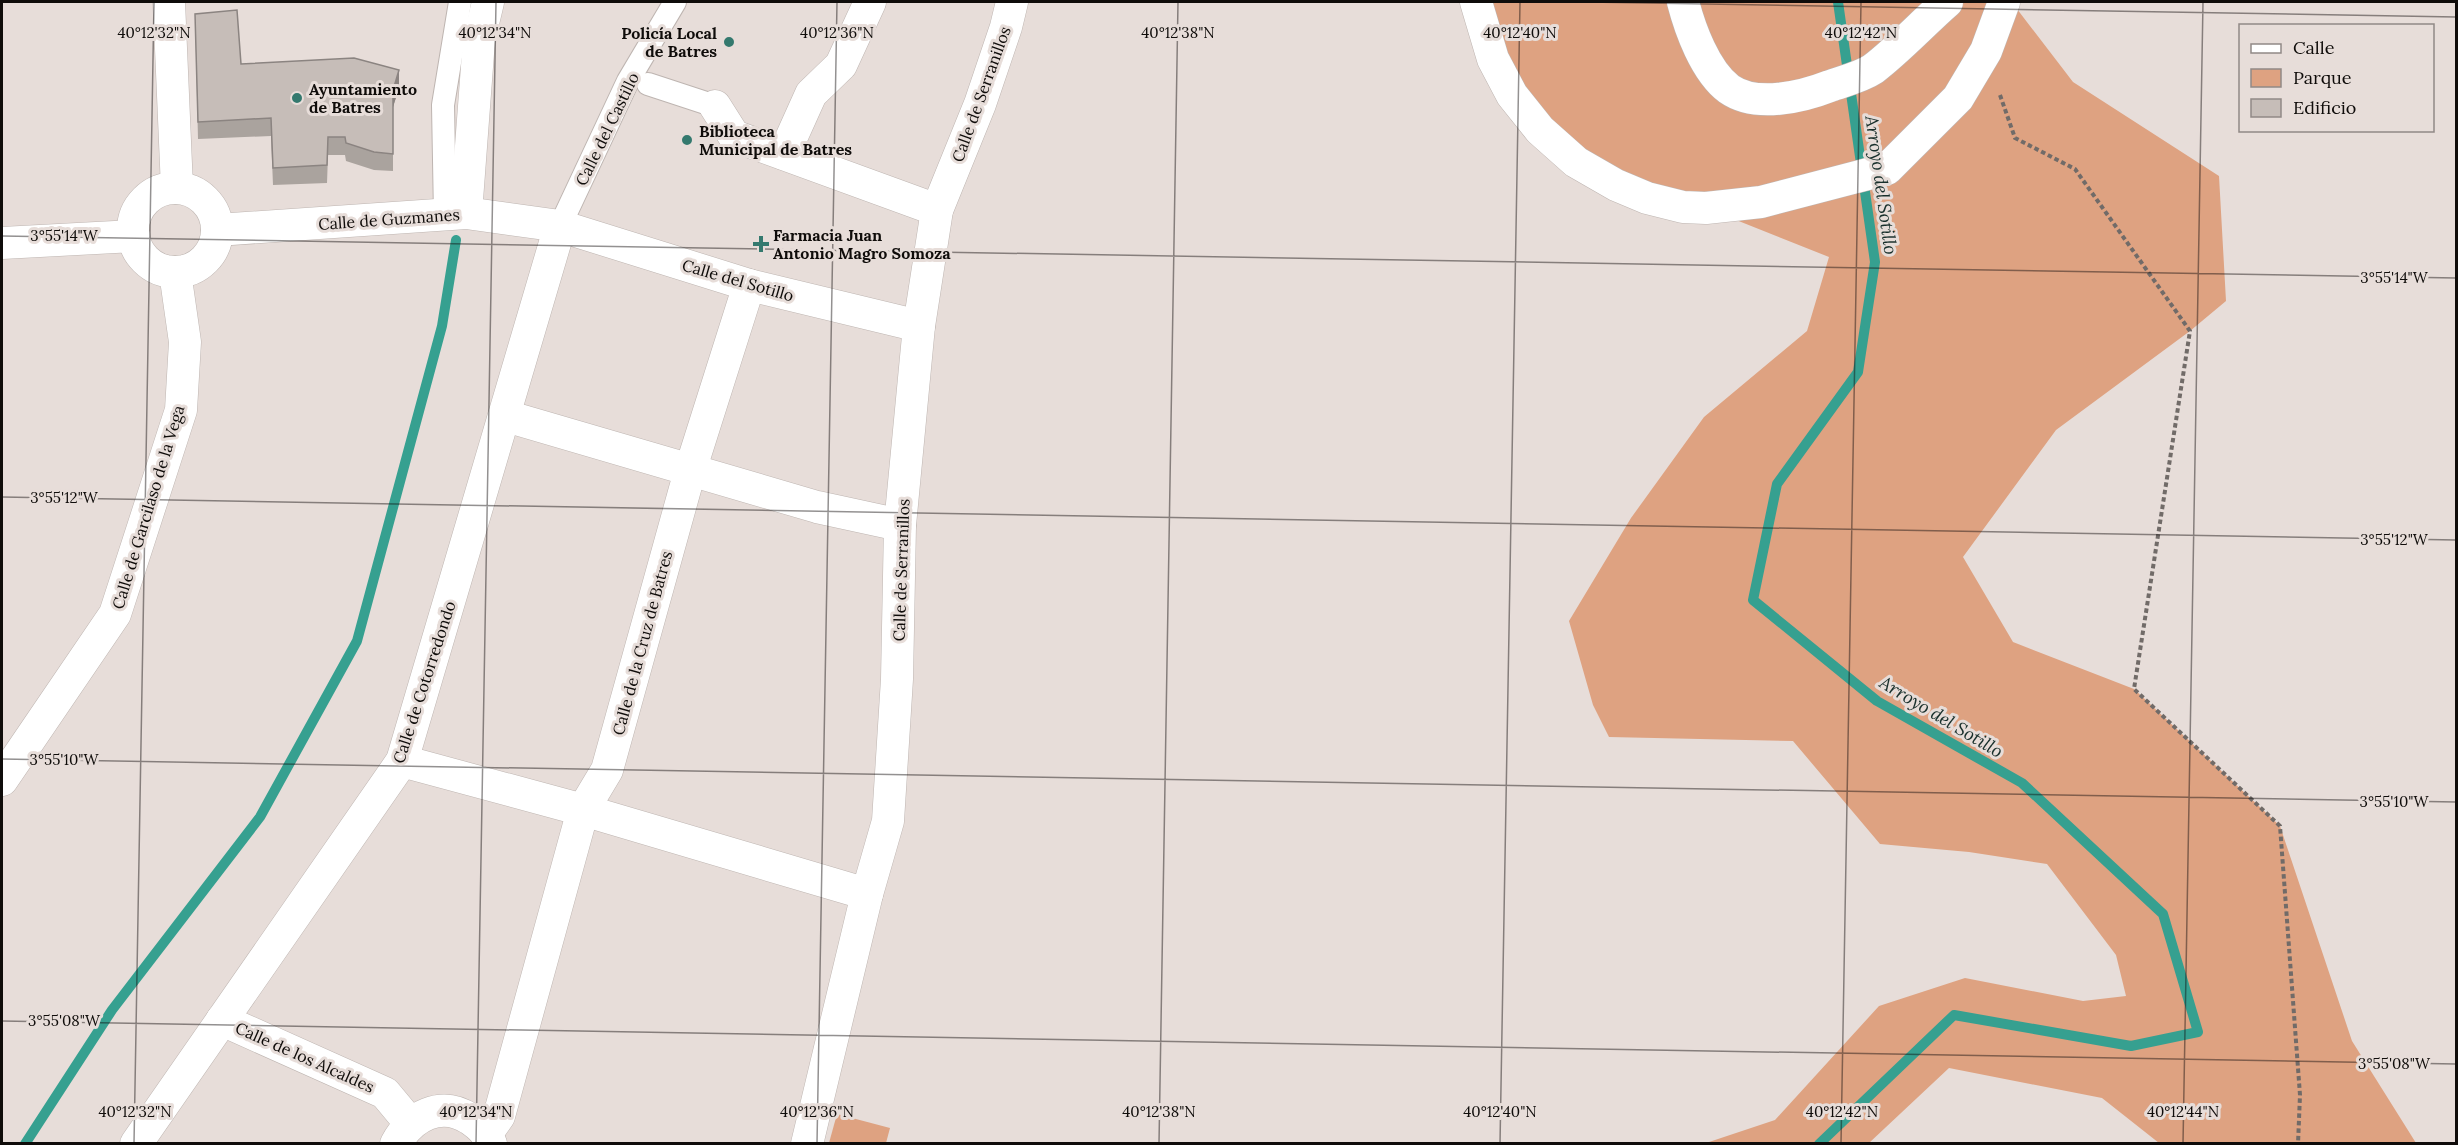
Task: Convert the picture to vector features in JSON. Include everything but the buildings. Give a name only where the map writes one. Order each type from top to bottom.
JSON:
[{"type":"street","points":[[169,2],[177,188]]},
{"type":"street","points":[[456,214],[442,105],[460,2]]},
{"type":"street","points":[[456,214],[479,40],[488,2]]},
{"type":"street","name":"Calle del Castillo","points":[[560,226],[628,81],[675,2]]},
{"type":"street","points":[[784,154],[811,94],[842,65],[870,2]]},
{"type":"street","name":"Calle de Serranillos","points":[[807,1143],[867,894],[888,821],[897,679],[900,525],[919,326],[937,210],[980,105],[1012,2]]},
{"type":"street","points":[[1476,2],[1493,59],[1512,95],[1540,130],[1576,162],[1616,185],[1647,198],[1683,207],[1706,208],[1761,202],[1887,169],[1958,98],[1986,51],[2004,2]]},
{"type":"street","points":[[1683,2],[1688,22],[1716,76],[1730,89],[1743,95],[1767,99],[1813,93],[1871,70],[1947,2]]},
{"type":"street","points":[[648,84],[715,106],[734,136],[937,210]]},
{"type":"street","points":[[177,188],[202,197],[211,207],[217,230],[214,245],[199,265],[188,271],[175,272],[163,270],[144,258],[134,236],[134,224],[145,202],[160,191],[177,188]]},
{"type":"street","name":"Calle de Guzmanes","points":[[217,230],[456,214],[560,226]]},
{"type":"street","name":"Calle del Sotillo","points":[[560,226],[748,285],[919,326]]},
{"type":"street","name":"Calle de Cotorredondo","points":[[136,1143],[402,761],[506,416],[560,226]]},
{"type":"street","points":[[2,243],[134,236]]},
{"type":"street","name":"Calle de Garcilaso de la Vega","points":[[2,780],[115,614],[181,410],[185,342],[175,272]]},
{"type":"street","name":"Calle de la Cruz de Batres","points":[[493,1140],[583,810],[607,770],[690,471],[748,285]]},
{"type":"street","points":[[506,416],[817,507],[900,525]]},
{"type":"street","points":[[402,761],[583,810],[867,894]]},
{"type":"street","name":"Calle de los Alcaldes","points":[[222,1020],[385,1092],[403,1133]]},
{"type":"street","points":[[403,1133],[425,1113],[443,1110],[460,1113],[481,1126],[493,1140]]},
{"type":"path","points":[[1986,51],[2015,138],[2075,169],[2190,331],[2134,689],[2280,826],[2300,1095],[2298,1143]]},
{"type":"green space","points":[[1476,2],[2015,2],[2017,9],[2073,82],[2219,176],[2226,301],[2190,331],[2056,430],[1963,557],[2013,642],[2134,689],[2280,826],[2352,1041],[2416,1143],[2159,1143],[2102,1098],[1949,1068],[1869,1143],[1706,1143],[1775,1120],[1879,1006],[1965,978],[2083,1001],[2126,996],[2116,955],[2047,864],[1969,852],[1880,844],[1793,741],[1609,737],[1593,705],[1569,621],[1631,518],[1704,417],[1807,331],[1829,257],[1706,208],[1683,207],[1540,130]]},
{"type":"green space","points":[[837,1114],[890,1128],[886,1143],[829,1143]]},
{"type":"waterway","name":"Arroyo del Sotillo","points":[[1819,1144],[1954,1015],[2131,1046],[2198,1032],[2163,914],[2022,783],[1877,701],[1753,600],[1777,484],[1858,372],[1875,262],[1838,2]]},
{"type":"waterway","points":[[25,1144],[112,1010],[260,817],[357,641],[442,326],[456,240]]},
{"type":"place","name":"Policía Local de Batres","points":[[729,42]]},
{"type":"place","name":"Ayuntamiento de Batres","points":[[297,98]]},
{"type":"place","name":"Biblioteca Municipal de Batres","points":[[687,140]]},
{"type":"place","name":"Farmacia Juan Antonio Magro Somoza","points":[[761,244]]}]
